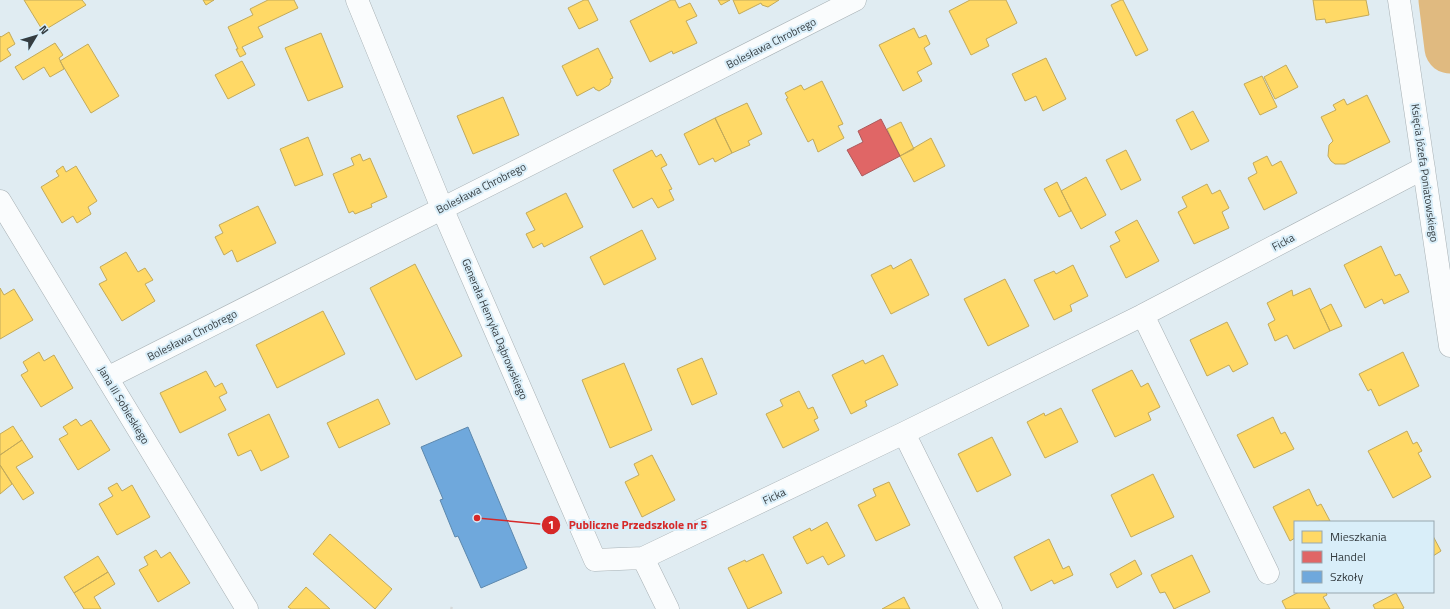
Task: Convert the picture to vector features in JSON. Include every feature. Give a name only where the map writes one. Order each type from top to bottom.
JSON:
[{"type":"street","name":"Generała Henryka Dąbrowskiego","points":[[357,0],[442,208],[595,560],[643,558]]},
{"type":"street","name":"Bolesława Chrobrego","points":[[107,378],[856,0]]},
{"type":"street","name":"Księcia Józefa Poniatowskiego","points":[[1399,0],[1450,346]]},
{"type":"street","name":"Ficka","points":[[643,558],[904,434],[1142,315],[1424,168]]},
{"type":"street","name":"Jana III Sobieskiego","points":[[0,201],[247,609]]},
{"type":"street","points":[[1142,315],[1268,574]]},
{"type":"street","points":[[904,434],[991,609]]},
{"type":"street","points":[[643,558],[668,609]]},
{"type":"building: Mieszkania","points":[[24,0],[82,0],[86,5],[43,31]]},
{"type":"building: Mieszkania","points":[[203,0],[214,0],[206,5]]},
{"type":"building: Mieszkania","points":[[268,0],[294,0],[298,8],[258,27],[263,37],[242,47],[246,54],[240,57],[228,27],[253,15],[250,9]]},
{"type":"building: Mieszkania","points":[[584,0],[588,0],[598,20],[579,29],[568,8]]},
{"type":"building: Mieszkania","points":[[671,0],[675,0],[679,8],[690,3],[697,16],[686,21],[697,43],[673,54],[672,51],[650,62],[630,21]]},
{"type":"building: Mieszkania","points":[[718,0],[730,0],[721,5]]},
{"type":"building: Mieszkania","points":[[733,0],[779,0],[768,7],[762,5],[761,3],[739,14]]},
{"type":"building: Mieszkania","points":[[970,0],[1006,0],[1017,23],[986,39],[989,46],[971,55],[949,11]]},
{"type":"building: Mieszkania","points":[[1123,0],[1148,50],[1136,56],[1111,5]]},
{"type":"building: Mieszkania","points":[[1313,0],[1366,0],[1369,15],[1326,23],[1325,19],[1316,20]]},
{"type":"building: Mieszkania","points":[[914,28],[919,38],[926,35],[930,44],[924,48],[932,64],[917,72],[922,81],[903,91],[879,45]]},
{"type":"building: Mieszkania","points":[[9,32],[15,44],[7,49],[11,55],[0,62],[0,36],[1,37]]},
{"type":"building: Mieszkania","points":[[321,33],[343,87],[308,101],[285,48]]},
{"type":"building: Mieszkania","points":[[55,43],[63,55],[59,58],[64,69],[50,77],[44,67],[23,80],[15,67]]},
{"type":"building: Mieszkania","points":[[88,44],[119,96],[91,113],[60,61]]},
{"type":"building: Mieszkania","points":[[598,48],[613,78],[610,79],[611,81],[609,85],[599,91],[594,87],[577,96],[562,66]]},
{"type":"building: Mieszkania","points":[[1046,58],[1066,99],[1043,111],[1036,96],[1025,101],[1012,74]]},
{"type":"building: Mieszkania","points":[[242,61],[255,85],[228,99],[215,75]]},
{"type":"building: Mieszkania","points":[[1286,65],[1298,87],[1275,99],[1264,77]]},
{"type":"building: Mieszkania","points":[[1262,76],[1277,107],[1260,115],[1244,84]]},
{"type":"building: Mieszkania","points":[[822,81],[843,124],[838,126],[844,138],[818,152],[813,139],[808,142],[786,99],[788,98],[785,93],[801,85],[804,90]]},
{"type":"building: Mieszkania","points":[[1367,95],[1390,142],[1345,164],[1335,164],[1328,156],[1329,145],[1333,141],[1321,117],[1336,110],[1333,105],[1344,99],[1347,105]]},
{"type":"building: Mieszkania","points":[[503,97],[519,135],[473,154],[457,116]]},
{"type":"building: Mieszkania","points":[[747,103],[762,134],[748,141],[750,145],[732,153],[715,118]]},
{"type":"building: Mieszkania","points":[[1193,111],[1209,141],[1191,150],[1176,120]]},
{"type":"building: Mieszkania","points":[[715,118],[732,153],[715,162],[713,158],[699,165],[684,134]]},
{"type":"building: Mieszkania","points":[[901,122],[914,149],[900,156],[887,129]]},
{"type":"building: Mieszkania","points":[[308,137],[323,175],[295,186],[280,149]]},
{"type":"building: Mieszkania","points":[[931,138],[945,166],[914,182],[900,156]]},
{"type":"building: Mieszkania","points":[[652,150],[656,157],[661,154],[667,165],[661,168],[672,189],[669,190],[674,200],[658,208],[652,198],[633,208],[613,170]]},
{"type":"building: Mieszkania","points":[[1126,150],[1141,180],[1121,190],[1106,160]]},
{"type":"building: Mieszkania","points":[[360,154],[363,161],[370,158],[387,197],[371,204],[372,207],[355,214],[353,211],[349,213],[333,174],[354,165],[351,158]]},
{"type":"building: Mieszkania","points":[[1267,156],[1272,166],[1281,161],[1297,193],[1264,210],[1248,178],[1257,173],[1253,163]]},
{"type":"building: Mieszkania","points":[[63,166],[66,172],[76,166],[97,201],[88,207],[91,214],[77,223],[73,216],[62,223],[41,187],[59,176],[56,171]]},
{"type":"building: Mieszkania","points":[[1086,177],[1106,215],[1081,229],[1061,191]]},
{"type":"building: Mieszkania","points":[[1057,182],[1071,211],[1059,217],[1044,189]]},
{"type":"building: Mieszkania","points":[[1207,184],[1212,194],[1220,190],[1229,208],[1222,212],[1229,228],[1194,244],[1178,212],[1187,207],[1182,197]]},
{"type":"building: Mieszkania","points":[[566,193],[583,227],[544,247],[542,243],[533,248],[526,234],[535,230],[526,213]]},
{"type":"building: Mieszkania","points":[[258,206],[276,243],[237,262],[232,250],[224,255],[215,237],[223,233],[219,225]]},
{"type":"building: Mieszkania","points":[[1137,220],[1159,261],[1126,278],[1110,246],[1120,241],[1115,232]]},
{"type":"building: Mieszkania","points":[[642,230],[656,259],[604,285],[590,257]]},
{"type":"building: Mieszkania","points":[[1381,246],[1395,276],[1400,274],[1409,292],[1384,304],[1382,299],[1365,308],[1344,265]]},
{"type":"building: Mieszkania","points":[[126,252],[138,272],[145,268],[153,280],[145,284],[155,301],[122,321],[99,284],[107,280],[100,267]]},
{"type":"building: Mieszkania","points":[[911,259],[929,295],[891,314],[871,275],[891,265],[893,269]]},
{"type":"building: Mieszkania","points":[[415,264],[462,356],[416,380],[370,288]]},
{"type":"building: Mieszkania","points":[[1073,265],[1088,296],[1070,305],[1072,311],[1054,320],[1034,280],[1054,271],[1056,274]]},
{"type":"building: Mieszkania","points":[[1005,279],[1029,326],[988,346],[964,299]]},
{"type":"building: Mieszkania","points":[[0,288],[4,295],[14,289],[33,320],[0,339]]},
{"type":"building: Mieszkania","points":[[1310,288],[1330,331],[1294,349],[1287,335],[1275,341],[1268,324],[1275,320],[1267,303],[1292,290],[1293,296]]},
{"type":"building: Mieszkania","points":[[1331,304],[1342,326],[1330,331],[1320,310]]},
{"type":"building: Mieszkania","points":[[323,311],[345,354],[277,388],[256,345]]},
{"type":"building: Mieszkania","points":[[1227,322],[1248,364],[1233,372],[1229,365],[1207,376],[1190,340]]},
{"type":"building: Mieszkania","points":[[39,352],[44,361],[54,355],[73,388],[41,407],[21,375],[28,371],[23,362]]},
{"type":"building: Mieszkania","points":[[1403,352],[1419,386],[1379,406],[1371,389],[1368,391],[1359,374]]},
{"type":"building: Mieszkania","points":[[883,355],[898,385],[865,401],[867,406],[851,414],[832,375],[863,360],[865,364]]},
{"type":"building: Mieszkania","points":[[702,358],[717,394],[692,405],[677,369]]},
{"type":"building: Mieszkania","points":[[624,363],[652,430],[610,448],[582,380]]},
{"type":"building: Mieszkania","points":[[1132,370],[1141,387],[1148,383],[1160,407],[1148,413],[1151,420],[1115,437],[1092,390]]},
{"type":"building: Mieszkania","points":[[206,371],[215,387],[222,383],[227,393],[219,397],[226,410],[180,433],[160,393]]},
{"type":"building: Mieszkania","points":[[799,391],[808,409],[813,407],[818,418],[814,420],[819,430],[783,448],[766,414],[783,406],[780,400]]},
{"type":"building: Mieszkania","points":[[378,399],[390,424],[339,448],[327,423]]},
{"type":"building: Mieszkania","points":[[1061,408],[1078,442],[1045,458],[1027,422],[1044,413],[1045,416]]},
{"type":"building: Mieszkania","points":[[269,414],[289,457],[261,471],[251,450],[238,456],[228,434]]},
{"type":"building: Mieszkania","points":[[1273,417],[1281,434],[1285,432],[1294,449],[1254,468],[1237,435]]},
{"type":"building: Mieszkania","points":[[76,419],[81,426],[91,420],[110,450],[78,470],[59,439],[68,434],[63,427]]},
{"type":"building: Mieszkania","points":[[13,426],[22,440],[0,455],[0,434]]},
{"type":"building: Mieszkania","points":[[1407,431],[1413,444],[1417,442],[1422,451],[1418,453],[1431,477],[1393,498],[1368,451]]},
{"type":"building: Mieszkania","points":[[992,437],[1011,475],[977,492],[958,454]]},
{"type":"building: Mieszkania","points":[[22,440],[33,457],[16,467],[34,493],[23,500],[0,465],[0,455]]},
{"type":"building: Mieszkania","points":[[652,455],[675,500],[642,517],[625,482],[639,475],[634,464]]},
{"type":"building: Mieszkania","points":[[0,465],[12,484],[0,494]]},
{"type":"building: Mieszkania","points":[[1153,474],[1174,517],[1131,537],[1111,495]]},
{"type":"building: Mieszkania","points":[[889,482],[910,525],[876,541],[858,505],[876,496],[873,489]]},
{"type":"building: Mieszkania","points":[[117,483],[122,491],[132,485],[150,517],[117,535],[99,504],[113,496],[108,488]]},
{"type":"building: Mieszkania","points":[[1309,489],[1317,506],[1321,504],[1330,521],[1294,521],[1294,539],[1290,541],[1273,507]]},
{"type":"building: Mieszkania","points":[[827,522],[845,556],[828,565],[823,556],[807,564],[793,537],[810,528],[811,531]]},
{"type":"building: Mieszkania","points":[[330,534],[392,589],[375,609],[313,554]]},
{"type":"building: Mieszkania","points":[[1434,538],[1441,551],[1434,555]]},
{"type":"building: Mieszkania","points":[[1049,539],[1063,569],[1069,566],[1073,575],[1054,584],[1052,580],[1031,591],[1014,557]]},
{"type":"building: Mieszkania","points":[[156,550],[161,558],[170,552],[190,583],[158,602],[139,570],[148,565],[144,557]]},
{"type":"building: Mieszkania","points":[[763,554],[782,593],[748,609],[728,568]]},
{"type":"building: Mieszkania","points":[[1192,555],[1210,592],[1174,609],[1165,592],[1160,593],[1151,575]]},
{"type":"building: Mieszkania","points":[[98,556],[108,572],[74,593],[64,577]]},
{"type":"building: Mieszkania","points":[[1135,560],[1142,574],[1117,588],[1110,574]]},
{"type":"building: Mieszkania","points":[[108,572],[115,584],[94,597],[101,609],[84,609],[74,593]]},
{"type":"building: Mieszkania","points":[[306,587],[330,609],[291,609],[288,607]]},
{"type":"building: Mieszkania","points":[[1297,593],[1326,593],[1327,595],[1323,597],[1330,609],[1286,609],[1282,601]]},
{"type":"building: Mieszkania","points":[[1396,593],[1404,608],[1375,609],[1373,605]]},
{"type":"building: Mieszkania","points":[[904,597],[910,609],[882,609]]},
{"type":"building: Handel","points":[[881,119],[900,156],[862,176],[847,150],[863,142],[858,131]]},
{"type":"building: Szkoły","points":[[468,427],[527,568],[481,588],[458,536],[455,537],[440,500],[443,499],[421,447]]},
{"type":"waterway","points":[[1444,0],[1450,48]]},
{"type":"place","name":"Publiczne Przedszkole nr 5","points":[[477,518]]}]
